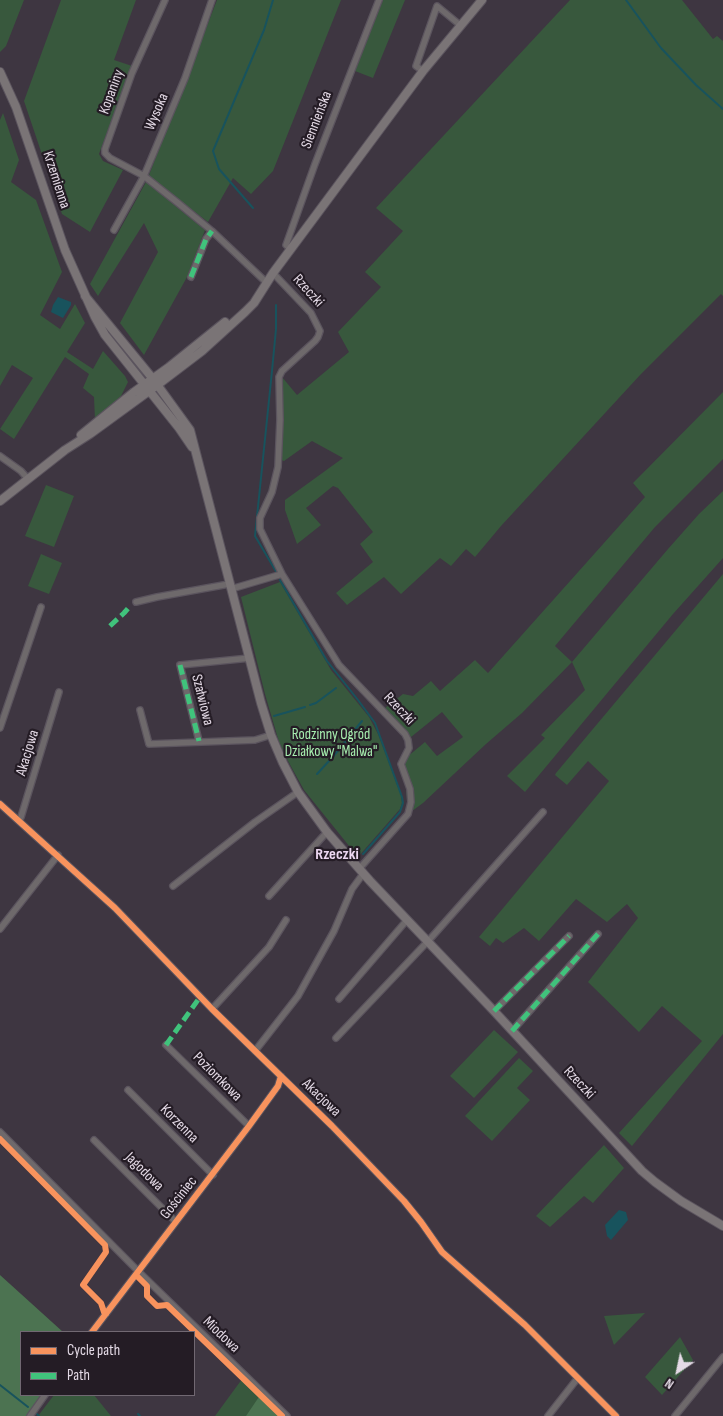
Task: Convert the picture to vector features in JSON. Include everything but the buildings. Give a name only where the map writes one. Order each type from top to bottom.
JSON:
[{"type":"main road","points":[[0,501],[65,450],[90,434],[155,382],[202,351],[254,303],[291,249],[423,71],[482,0]]},
{"type":"main road","name":"Krzemienna","points":[[0,72],[16,108],[65,250],[95,317],[105,335],[147,388]]},
{"type":"main road","name":"Krzemienna","points":[[86,296],[155,382]]},
{"type":"main road","name":"Rzeczki","points":[[155,382],[190,430],[271,735],[282,763],[298,792],[326,832],[361,871],[642,1171],[681,1201],[723,1226]]},
{"type":"main road","name":"Rzeczki","points":[[147,388],[196,453]]},
{"type":"street","name":"Kopaniny","points":[[144,176],[107,156],[105,149],[132,73],[165,0]]},
{"type":"street","name":"Wysoka","points":[[114,230],[144,176],[185,78],[212,0]]},
{"type":"street","name":"Siennieńska","points":[[291,249],[286,245],[289,236],[379,0]]},
{"type":"street","points":[[423,71],[416,66],[437,6],[460,25]]},
{"type":"street","points":[[144,176],[212,231],[267,283]]},
{"type":"street","points":[[191,277],[206,239],[212,231]]},
{"type":"street","name":"Rzeczki","points":[[255,1051],[298,996],[334,931],[361,871],[408,814],[411,802],[410,789],[401,764],[409,748],[405,734],[339,665],[282,574],[260,529],[260,518],[272,492],[278,467],[279,377],[282,371],[315,342],[320,331],[311,313],[273,274]]},
{"type":"street","points":[[0,456],[21,471],[28,479]]},
{"type":"street","points":[[136,602],[230,586],[282,574]]},
{"type":"street","points":[[0,728],[41,607]]},
{"type":"street","name":"Szałwiowa","points":[[199,741],[180,665],[250,658]]},
{"type":"street","name":"Akacjowa","points":[[19,821],[59,692]]},
{"type":"street","name":"Szałwiowa","points":[[140,710],[149,744],[254,740],[271,735]]},
{"type":"street","points":[[173,886],[255,822],[298,792]]},
{"type":"street","name":"Akacjowa","points":[[0,804],[115,908],[212,1009],[332,1126],[404,1201],[422,1222],[442,1252],[525,1325],[616,1416]]},
{"type":"street","points":[[336,1038],[428,941],[543,812]]},
{"type":"street","points":[[269,896],[326,832]]},
{"type":"street","points":[[0,929],[58,855]]},
{"type":"street","points":[[212,1009],[269,947],[286,920]]},
{"type":"street","points":[[339,999],[407,920]]},
{"type":"street","points":[[512,1031],[598,934]]},
{"type":"street","points":[[494,1011],[569,936]]},
{"type":"street","name":"Poziomkowa","points":[[166,1045],[249,1126]]},
{"type":"street","name":"Gościniec","points":[[93,1331],[213,1175],[278,1086],[281,1076]]},
{"type":"street","name":"Korzenna","points":[[128,1090],[213,1175]]},
{"type":"street","name":"Miodowa","points":[[0,1132],[138,1271],[287,1416]]},
{"type":"street","name":"Jagodowa","points":[[94,1140],[176,1222]]},
{"type":"street","points":[[675,1416],[723,1358]]},
{"type":"street","points":[[548,1416],[577,1379]]},
{"type":"street","points":[[30,1415],[44,1396]]},
{"type":"green space","points":[[0,0],[24,0],[6,46],[0,52]]},
{"type":"green space","points":[[61,0],[136,0],[114,60],[132,66],[99,154],[103,161],[123,170],[90,232],[62,214],[24,101]]},
{"type":"green space","points":[[217,0],[341,0],[273,171],[251,194],[233,178],[208,222],[150,178],[149,175]]},
{"type":"green space","points":[[383,0],[405,0],[373,78],[355,71]]},
{"type":"green space","points":[[570,0],[682,0],[713,39],[717,36],[723,41],[723,296],[721,294],[641,374],[501,526],[475,557],[466,549],[451,566],[440,558],[401,594],[384,577],[347,605],[336,593],[373,562],[360,544],[373,532],[338,488],[333,486],[306,508],[321,525],[297,544],[285,510],[285,500],[343,458],[312,441],[284,461],[281,460],[282,377],[297,395],[349,352],[338,332],[381,287],[365,272],[403,231],[376,208]]},
{"type":"green space","points":[[3,113],[19,160],[11,182],[36,200],[62,272],[40,315],[60,329],[75,304],[85,323],[67,352],[93,369],[103,351],[128,382],[121,396],[95,420],[94,397],[83,388],[89,374],[65,357],[14,439],[0,429],[33,378],[12,365],[0,386],[0,120]]},
{"type":"green space","points":[[146,182],[205,230],[187,277],[144,355],[120,323],[158,252],[144,223],[98,296],[90,284]]},
{"type":"green space","points":[[723,392],[723,459],[655,527],[555,646],[572,662],[522,713],[423,803],[408,814],[404,764],[407,757],[425,742],[437,756],[463,737],[442,712],[411,737],[385,708],[403,694],[413,696],[431,681],[440,691],[475,660],[488,673],[645,497],[633,483]]},
{"type":"green space","points":[[46,485],[74,496],[54,547],[25,536]]},
{"type":"green space","points":[[723,491],[723,558],[673,614],[525,792],[507,776],[545,738],[541,735],[585,690],[572,662],[668,549],[699,514]]},
{"type":"green space","points":[[41,554],[62,563],[49,594],[28,586]]},
{"type":"green space","points":[[723,574],[723,1034],[632,1146],[619,1133],[702,1041],[662,1006],[639,1032],[588,982],[638,918],[627,904],[607,922],[576,899],[539,941],[524,928],[503,943],[496,938],[490,946],[479,937],[609,781],[588,761],[567,785],[555,775],[556,773]]},
{"type":"green space","name":"Rodzinny Ogród Działkowy \"Malwa\"","points":[[280,582],[331,670],[369,717],[378,734],[401,795],[402,803],[400,809],[358,857],[304,790],[279,742],[265,694],[241,597]]},
{"type":"green space","points":[[494,1030],[518,1052],[474,1098],[450,1076]]},
{"type":"green space","points":[[519,1058],[533,1071],[517,1088],[530,1100],[492,1141],[465,1116]]},
{"type":"green space","points":[[604,1145],[624,1168],[593,1203],[584,1196],[550,1227],[536,1216]]},
{"type":"green space","points":[[0,1275],[62,1331],[20,1331],[20,1396],[44,1396],[33,1416],[0,1416]]},
{"type":"green space","points":[[645,1313],[614,1345],[604,1316]]},
{"type":"green space","points":[[680,1337],[693,1360],[662,1395],[645,1377]]},
{"type":"green space","points":[[245,1375],[287,1416],[215,1416]]},
{"type":"green space","points":[[263,1391],[287,1416],[246,1416]]},
{"type":"green space","points":[[53,1396],[95,1396],[111,1416],[38,1416]]},
{"type":"water","points":[[58,297],[71,302],[63,318],[51,312]]},
{"type":"water","points":[[619,1210],[626,1212],[628,1220],[611,1240],[607,1236],[605,1225]]},
{"type":"waterway","points":[[253,208],[219,169],[213,151],[264,30],[273,0]]},
{"type":"waterway","points":[[626,0],[661,48],[696,85],[723,109]]},
{"type":"waterway","points":[[276,305],[276,329],[255,536],[277,573]]},
{"type":"waterway","points":[[280,580],[327,661],[375,723],[402,797],[403,803],[400,812],[363,854]]},
{"type":"waterway","points":[[310,705],[316,703],[336,688]]},
{"type":"waterway","points":[[274,716],[305,707]]},
{"type":"waterway","points":[[332,758],[362,721]]},
{"type":"waterway","points":[[317,774],[329,761]]},
{"type":"waterway","points":[[0,1385],[28,1407]]},
{"type":"marked path","points":[[191,277],[206,239],[212,231]]},
{"type":"marked path","points":[[110,626],[130,606]]},
{"type":"marked path","points":[[180,665],[199,741]]},
{"type":"marked path","points":[[512,1031],[598,934]]},
{"type":"marked path","points":[[494,1011],[569,936]]},
{"type":"marked path","points":[[166,1045],[200,997]]},
{"type":"cycle path","points":[[0,804],[115,908],[212,1009],[332,1126],[404,1201],[442,1252],[525,1325],[616,1416]]},
{"type":"cycle path","points":[[93,1331],[249,1126],[278,1086],[281,1076]]},
{"type":"cycle path","points":[[0,1139],[105,1245],[106,1252],[83,1285],[101,1303],[106,1314]]},
{"type":"cycle path","points":[[136,1275],[147,1286],[147,1296],[157,1306],[167,1305],[194,1331]]},
{"type":"cycle path","points":[[195,1332],[282,1416]]},
{"type":"district","name":"Rzeczki","points":[[337,855]]}]
